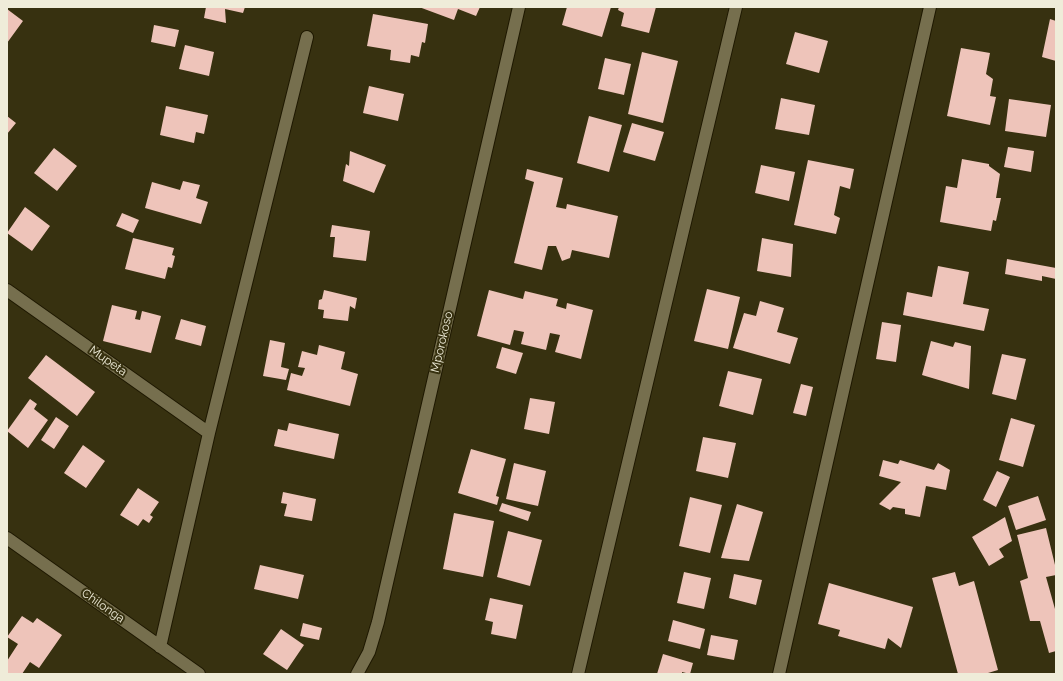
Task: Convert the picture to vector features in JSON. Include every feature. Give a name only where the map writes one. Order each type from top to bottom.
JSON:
[{"type":"street","name":"Mporokoso","points":[[357,674],[369,652],[378,622],[519,7]]},
{"type":"street","points":[[578,674],[736,7]]},
{"type":"street","points":[[779,674],[930,7]]},
{"type":"street","points":[[160,647],[210,433],[308,37]]},
{"type":"street","name":"Mupeta","points":[[7,290],[210,433]]},
{"type":"street","name":"Chilonga","points":[[7,538],[199,674]]},
{"type":"building","points":[[206,7],[245,7],[243,13],[225,9],[226,23],[204,18]]},
{"type":"building","points":[[419,7],[480,7],[476,16],[458,9],[454,20]]},
{"type":"building","points":[[567,7],[611,7],[602,37],[562,25]]},
{"type":"building","points":[[619,7],[656,7],[649,33],[621,26],[624,13],[618,10]]},
{"type":"building","points":[[7,9],[23,21],[7,43]]},
{"type":"building","points":[[373,14],[428,24],[425,43],[422,42],[419,57],[411,55],[410,63],[390,60],[391,50],[367,46]]},
{"type":"building","points":[[1050,19],[1056,21],[1056,61],[1042,57]]},
{"type":"building","points":[[154,25],[179,30],[175,47],[151,42]]},
{"type":"building","points":[[795,32],[828,41],[819,73],[786,64]]},
{"type":"building","points":[[185,45],[214,52],[209,76],[179,69]]},
{"type":"building","points":[[961,48],[990,53],[986,74],[993,79],[990,96],[996,97],[990,125],[947,116]]},
{"type":"building","points":[[642,52],[678,61],[663,123],[628,114]]},
{"type":"building","points":[[605,58],[631,64],[624,95],[598,89]]},
{"type":"building","points":[[369,86],[404,94],[398,121],[363,113]]},
{"type":"building","points":[[781,98],[815,105],[809,135],[775,129]]},
{"type":"building","points":[[1009,99],[1051,105],[1046,137],[1005,131]]},
{"type":"building","points":[[166,106],[208,115],[204,134],[196,132],[194,143],[160,135]]},
{"type":"building","points":[[7,116],[16,123],[7,134]]},
{"type":"building","points":[[589,116],[622,125],[609,172],[577,163]]},
{"type":"building","points":[[632,123],[664,132],[655,161],[623,152]]},
{"type":"building","points":[[1008,147],[1034,151],[1031,172],[1004,167]]},
{"type":"building","points":[[54,148],[77,166],[57,191],[34,173]]},
{"type":"building","points":[[350,151],[386,165],[374,193],[343,181],[346,164],[349,166]]},
{"type":"building","points":[[962,159],[989,164],[989,166],[1000,174],[996,198],[1001,198],[996,221],[993,220],[991,231],[940,222],[946,186],[957,188]]},
{"type":"building","points":[[808,160],[854,169],[850,189],[840,186],[834,215],[840,218],[836,234],[794,225]]},
{"type":"building","points":[[761,165],[795,172],[789,201],[755,193]]},
{"type":"building","points":[[527,169],[563,178],[556,207],[566,209],[567,204],[618,216],[609,258],[572,250],[570,258],[562,261],[556,246],[548,246],[542,270],[514,263],[534,182],[525,179]]},
{"type":"building","points":[[183,181],[200,185],[196,198],[208,202],[201,224],[145,208],[152,182],[180,190]]},
{"type":"building","points":[[25,207],[50,226],[32,251],[7,233]]},
{"type":"building","points":[[122,213],[139,220],[133,233],[116,226]]},
{"type":"building","points":[[332,225],[370,231],[366,261],[333,257],[335,237],[330,237]]},
{"type":"building","points":[[133,238],[174,248],[172,255],[175,256],[172,268],[168,267],[165,279],[125,269]]},
{"type":"building","points":[[762,238],[793,244],[791,277],[757,271]]},
{"type":"building","points":[[1007,259],[1056,268],[1056,279],[1042,276],[1042,281],[1005,274]]},
{"type":"building","points":[[938,266],[969,272],[963,304],[989,309],[984,331],[903,315],[907,292],[932,297]]},
{"type":"building","points":[[707,289],[740,297],[728,349],[694,341]]},
{"type":"building","points":[[324,290],[357,298],[355,309],[350,306],[348,321],[323,318],[324,310],[318,309],[319,300],[322,299]]},
{"type":"building","points":[[489,290],[523,299],[525,291],[558,299],[556,306],[566,309],[567,303],[593,310],[581,359],[555,352],[560,335],[550,333],[546,350],[521,344],[524,332],[514,330],[510,345],[477,336]]},
{"type":"building","points":[[760,301],[784,308],[777,332],[798,338],[790,364],[733,348],[744,313],[756,316]]},
{"type":"building","points":[[112,305],[137,311],[135,319],[140,320],[142,311],[161,316],[151,353],[103,341]]},
{"type":"building","points":[[181,319],[206,326],[201,346],[175,339]]},
{"type":"building","points":[[882,322],[901,325],[896,362],[876,359]]},
{"type":"building","points":[[270,340],[285,343],[281,367],[289,369],[286,380],[263,376]]},
{"type":"building","points":[[931,341],[953,347],[955,342],[971,346],[969,389],[922,375]]},
{"type":"building","points":[[319,345],[345,352],[341,369],[358,374],[350,406],[287,390],[291,373],[302,376],[305,368],[298,367],[302,351],[317,355]]},
{"type":"building","points":[[502,347],[523,353],[516,374],[496,368]]},
{"type":"building","points":[[1002,354],[1026,359],[1016,400],[992,394]]},
{"type":"building","points":[[46,355],[95,392],[77,416],[28,378]]},
{"type":"building","points":[[728,371],[762,379],[753,415],[719,406]]},
{"type":"building","points":[[801,384],[813,387],[806,416],[793,413]]},
{"type":"building","points":[[530,398],[555,402],[549,434],[524,429]]},
{"type":"building","points":[[30,399],[37,404],[34,409],[48,420],[28,448],[7,431]]},
{"type":"building","points":[[56,417],[69,426],[54,449],[41,440]]},
{"type":"building","points":[[1011,418],[1035,425],[1023,467],[999,460]]},
{"type":"building","points":[[289,423],[339,434],[334,459],[274,446],[278,429],[287,431]]},
{"type":"building","points":[[703,437],[736,443],[728,478],[696,471]]},
{"type":"building","points":[[83,445],[105,461],[86,488],[64,473]]},
{"type":"building","points":[[471,449],[506,459],[496,496],[499,497],[497,505],[458,493]]},
{"type":"building","points":[[883,460],[898,464],[900,460],[934,470],[938,463],[950,470],[946,490],[926,486],[920,517],[905,514],[905,509],[893,507],[890,510],[879,504],[901,482],[879,476]]},
{"type":"building","points":[[514,463],[546,471],[538,506],[506,499]]},
{"type":"building","points":[[997,471],[1010,477],[996,507],[983,500]]},
{"type":"building","points":[[138,488],[159,502],[150,515],[153,517],[149,523],[143,519],[138,526],[120,515]]},
{"type":"building","points":[[283,492],[316,499],[312,521],[284,516],[287,504],[281,503]]},
{"type":"building","points":[[1038,496],[1046,520],[1016,530],[1008,506]]},
{"type":"building","points":[[690,497],[722,505],[710,553],[679,546]]},
{"type":"building","points":[[502,503],[531,512],[528,521],[499,511]]},
{"type":"building","points":[[737,504],[763,512],[749,561],[721,558]]},
{"type":"building","points":[[454,513],[494,521],[483,577],[443,569]]},
{"type":"building","points":[[1005,517],[1012,541],[999,549],[1004,557],[989,566],[972,537]]},
{"type":"building","points":[[1046,528],[1056,569],[1056,575],[1046,577],[1056,609],[1056,651],[1049,653],[1040,621],[1030,621],[1020,581],[1028,578],[1017,535]]},
{"type":"building","points":[[508,531],[542,540],[530,586],[497,577]]},
{"type":"building","points":[[260,565],[304,575],[298,599],[254,589]]},
{"type":"building","points":[[684,572],[711,578],[704,609],[677,603]]},
{"type":"building","points":[[955,572],[959,586],[974,581],[998,670],[988,674],[958,674],[932,578]]},
{"type":"building","points":[[734,574],[762,580],[756,605],[729,598]]},
{"type":"building","points":[[829,583],[913,607],[901,648],[888,638],[885,649],[838,636],[840,630],[818,624]]},
{"type":"building","points":[[490,598],[523,605],[516,639],[491,634],[493,622],[485,620]]},
{"type":"building","points":[[22,616],[33,623],[37,618],[62,635],[39,668],[30,662],[22,674],[7,674],[7,661],[18,644],[7,637]]},
{"type":"building","points":[[673,620],[705,629],[700,649],[668,641]]},
{"type":"building","points":[[303,623],[322,628],[319,640],[300,636]]},
{"type":"building","points":[[281,629],[304,645],[287,670],[263,654]]},
{"type":"building","points":[[711,635],[738,640],[734,660],[707,655]]},
{"type":"building","points":[[663,654],[693,663],[690,674],[682,672],[682,674],[657,674]]}]
